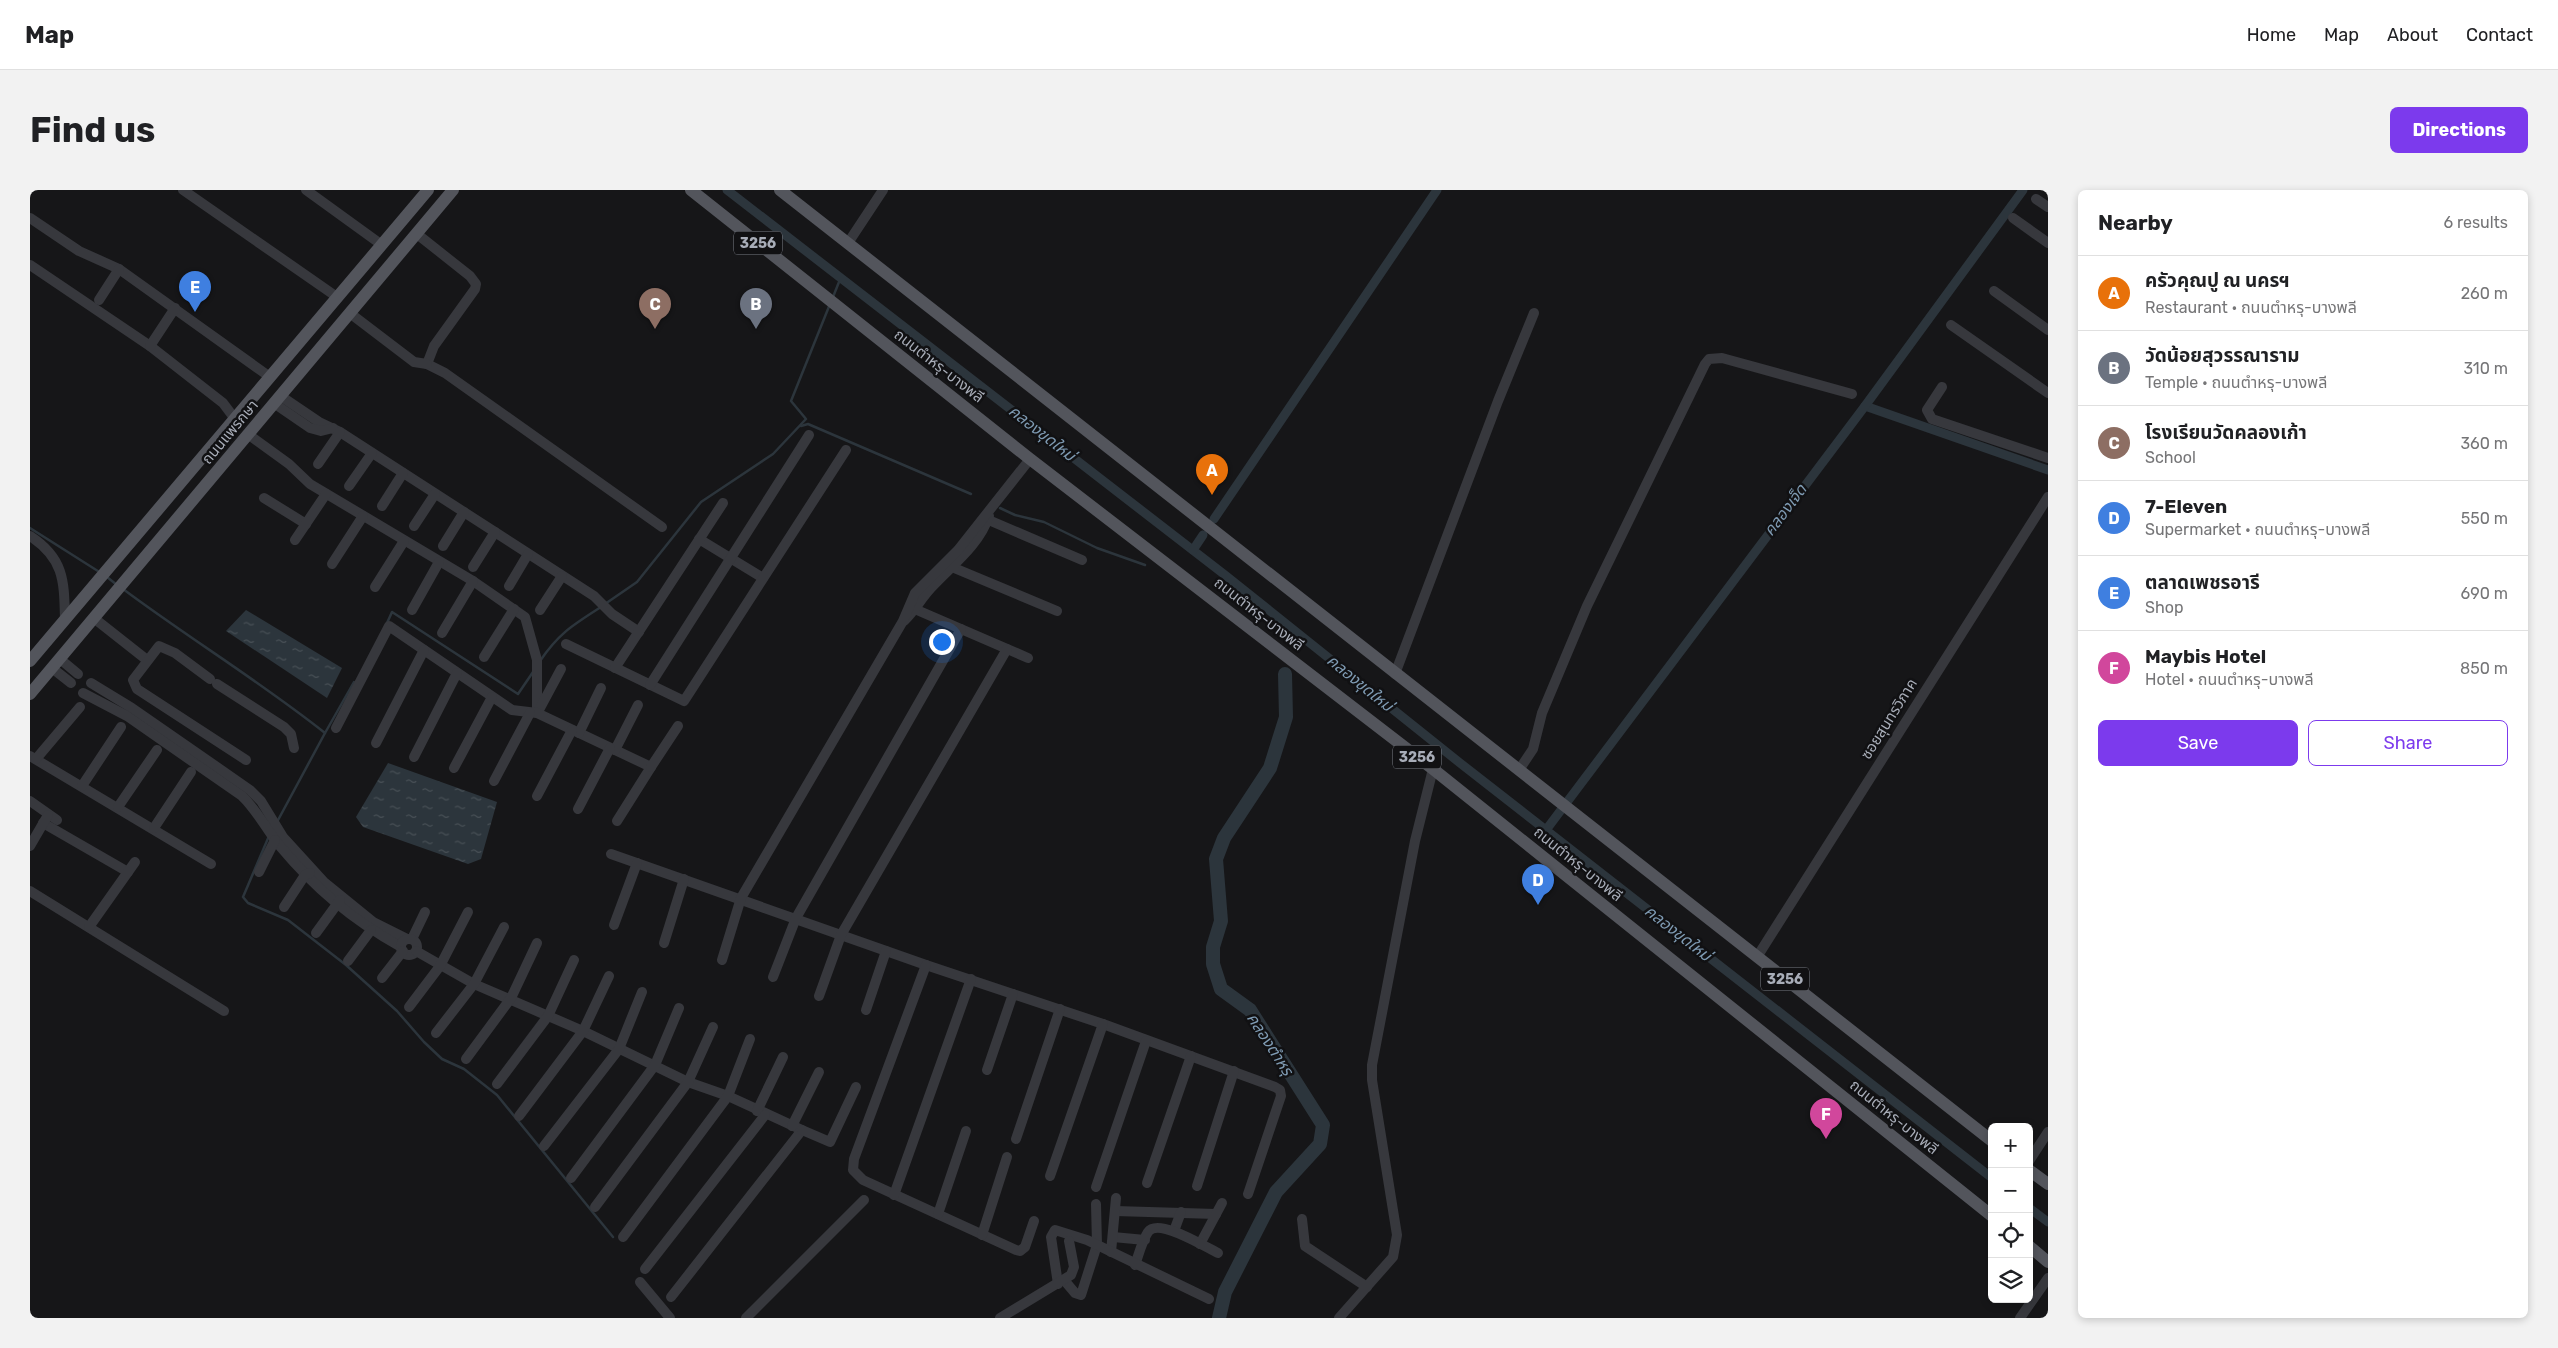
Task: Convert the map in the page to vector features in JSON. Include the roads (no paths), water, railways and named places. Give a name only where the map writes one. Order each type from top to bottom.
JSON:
[{"type":"main road","name":"ถนนแพรกษา","points":[[30,661],[428,190]]},
{"type":"main road","name":"ถนนแพรกษา","points":[[30,694],[351,314],[453,190]]},
{"type":"main road","name":"ถนนตำหรุ-บางพลี","points":[[691,190],[1030,459],[1433,769],[1988,1213]]},
{"type":"main road","name":"3256","points":[[780,190],[1988,1138]]},
{"type":"main road","points":[[2033,1173],[2048,1184]]},
{"type":"main road","points":[[2033,1247],[2048,1248]]},
{"type":"main road","points":[[2033,1250],[2048,1262]]},
{"type":"street","points":[[183,190],[337,298]]},
{"type":"street","points":[[306,190],[382,245]]},
{"type":"street","points":[[848,243],[883,190]]},
{"type":"street","points":[[2036,199],[2048,208]]},
{"type":"street","points":[[30,218],[78,252],[119,269],[270,377]]},
{"type":"street","points":[[2013,218],[2048,243]]},
{"type":"street","points":[[417,234],[470,276],[476,284],[475,289],[434,346],[427,364]]},
{"type":"street","points":[[30,264],[150,346],[222,403],[234,419]]},
{"type":"street","points":[[99,300],[119,269]]},
{"type":"street","points":[[1994,291],[2048,330]]},
{"type":"street","points":[[150,346],[175,308]]},
{"type":"street","points":[[1395,674],[1498,401],[1534,313]]},
{"type":"street","points":[[351,314],[414,362],[427,364],[445,374],[662,527]]},
{"type":"street","points":[[1951,326],[2048,392]]},
{"type":"street","points":[[1519,770],[1532,749],[1542,713],[1587,606],[1705,364],[1709,360],[1722,358],[1852,394]]},
{"type":"street","points":[[1942,387],[1927,410],[1932,419],[2048,458]]},
{"type":"street","points":[[278,400],[337,430],[594,596],[612,614],[639,632]]},
{"type":"street","points":[[318,464],[337,430]]},
{"type":"street","points":[[249,435],[289,464],[310,484],[473,581],[525,618],[536,660],[538,682],[534,713]]},
{"type":"street","points":[[650,685],[809,435]]},
{"type":"street","points":[[566,644],[684,701],[846,450]]},
{"type":"street","points":[[349,486],[372,453]]},
{"type":"street","points":[[722,960],[740,898],[903,621],[948,566],[968,550],[985,518],[1030,459]]},
{"type":"street","points":[[382,506],[403,473]]},
{"type":"street","points":[[295,540],[326,494]]},
{"type":"street","points":[[414,526],[435,494]]},
{"type":"street","name":"ซอยสุนทรวิภาค","points":[[1757,957],[2048,497]]},
{"type":"street","points":[[264,498],[306,524]]},
{"type":"street","points":[[616,668],[723,503]]},
{"type":"street","points":[[443,546],[464,512]]},
{"type":"street","points":[[332,564],[363,516]]},
{"type":"street","points":[[985,518],[1082,560]]},
{"type":"street","points":[[473,567],[495,532]]},
{"type":"street","points":[[30,536],[50,551],[56,560],[64,585],[65,620]]},
{"type":"street","points":[[699,540],[763,578]]},
{"type":"street","points":[[375,587],[404,541]]},
{"type":"street","points":[[509,586],[528,554]]},
{"type":"street","points":[[412,610],[439,562]]},
{"type":"street","points":[[948,566],[1057,611]]},
{"type":"street","points":[[540,610],[562,576]]},
{"type":"street","points":[[442,633],[473,581]]},
{"type":"street","points":[[912,608],[1028,658]]},
{"type":"street","points":[[484,657],[514,609]]},
{"type":"street","points":[[95,619],[147,660]]},
{"type":"street","points":[[336,728],[389,626],[512,710],[534,713],[651,767]]},
{"type":"street","points":[[773,977],[796,918],[961,629]]},
{"type":"street","points":[[246,760],[133,685],[134,677],[159,646],[164,647],[284,727],[291,734],[294,748]]},
{"type":"street","points":[[819,996],[841,935],[1008,649]]},
{"type":"street","points":[[376,743],[424,650]]},
{"type":"street","points":[[56,664],[78,674]]},
{"type":"street","points":[[56,664],[71,683]]},
{"type":"street","points":[[494,781],[561,668]]},
{"type":"street","points":[[414,757],[458,673]]},
{"type":"street","points":[[129,712],[87,695],[94,686],[129,712],[162,741],[199,766],[236,785],[270,825],[276,836],[309,873],[371,930],[406,944],[417,944],[416,951],[474,984],[511,998],[584,1031],[688,1082],[728,1096],[761,1113],[830,1142],[856,1087]]},
{"type":"street","points":[[538,796],[601,688]]},
{"type":"street","points":[[454,768],[492,697]]},
{"type":"street","points":[[578,808],[638,705]]},
{"type":"street","points":[[80,707],[33,758],[154,828],[211,864]]},
{"type":"street","points":[[617,821],[678,726]]},
{"type":"street","points":[[82,786],[121,727]]},
{"type":"street","points":[[118,808],[162,741]]},
{"type":"street","points":[[154,828],[199,766]]},
{"type":"street","points":[[1338,1318],[1392,1257],[1396,1235],[1372,1080],[1372,1065],[1415,842],[1433,769]]},
{"type":"street","points":[[30,801],[49,819],[128,872]]},
{"type":"street","points":[[30,846],[49,819]]},
{"type":"street","points":[[259,872],[276,836]]},
{"type":"street","points":[[611,854],[926,965],[1103,1024],[1276,1087],[1281,1096],[1248,1194]]},
{"type":"street","points":[[89,927],[135,862]]},
{"type":"street","points":[[614,925],[636,863]]},
{"type":"street","points":[[284,907],[309,873]]},
{"type":"street","points":[[664,943],[684,880]]},
{"type":"street","points":[[30,891],[224,1011]]},
{"type":"street","points":[[316,933],[339,901]]},
{"type":"street","points":[[339,901],[406,944]]},
{"type":"street","points":[[382,978],[426,912]]},
{"type":"street","points":[[408,1007],[440,966],[468,912]]},
{"type":"street","points":[[436,1033],[474,984],[504,927]]},
{"type":"street","points":[[348,961],[371,930]]},
{"type":"street","points":[[466,1059],[511,998],[537,943]]},
{"type":"street","points":[[866,1010],[886,951]]},
{"type":"street","points":[[497,1084],[548,1016],[574,960]]},
{"type":"street","points":[[926,965],[854,1159],[852,1170],[856,1175],[894,1195],[1020,1251],[1026,1247],[1034,1221]]},
{"type":"street","points":[[519,1116],[584,1031],[608,976]]},
{"type":"street","points":[[894,1195],[971,979]]},
{"type":"street","points":[[544,1146],[619,1049],[642,992]]},
{"type":"street","points":[[987,1070],[1013,994]]},
{"type":"street","points":[[571,1178],[655,1065],[678,1008]]},
{"type":"street","points":[[1016,1139],[1060,1009]]},
{"type":"street","points":[[1050,1176],[1103,1024]]},
{"type":"street","points":[[595,1207],[688,1082],[713,1027]]},
{"type":"street","points":[[623,1237],[728,1096],[750,1039]]},
{"type":"street","points":[[1096,1187],[1146,1041]]},
{"type":"street","points":[[1148,1183],[1191,1056]]},
{"type":"street","points":[[645,1269],[761,1113],[783,1057]]},
{"type":"street","points":[[1197,1186],[1234,1071]]},
{"type":"street","points":[[792,1126],[819,1072]]},
{"type":"street","points":[[671,1297],[802,1130]]},
{"type":"street","points":[[938,1214],[966,1131]]},
{"type":"street","points":[[2033,1155],[2048,1132]]},
{"type":"street","points":[[982,1235],[1007,1157]]},
{"type":"street","points":[[1111,1252],[1116,1198]]},
{"type":"street","points":[[746,1318],[864,1200]]},
{"type":"street","points":[[1200,1244],[1222,1203]]},
{"type":"street","points":[[1096,1204],[1097,1245],[1081,1295],[1075,1293],[1061,1282],[1051,1237],[1053,1230],[1097,1245],[1135,1265],[1209,1299]]},
{"type":"street","points":[[1115,1211],[1216,1214]]},
{"type":"street","points":[[1174,1231],[1181,1212]]},
{"type":"street","points":[[1302,1219],[1305,1246],[1367,1287]]},
{"type":"street","points":[[1135,1265],[1148,1231],[1154,1227],[1174,1231],[1218,1253]]},
{"type":"street","points":[[1113,1236],[1145,1240]]},
{"type":"street","points":[[1000,1318],[1061,1282],[1073,1272],[1069,1241]]},
{"type":"street","points":[[2020,1318],[2048,1278]]},
{"type":"street","points":[[640,1282],[670,1318]]},
{"type":"water","points":[[246,610],[342,668],[327,698],[226,631]]},
{"type":"water","points":[[388,763],[497,802],[481,859],[468,864],[363,827],[356,817]]},
{"type":"waterway","name":"คลองขุดใหม่","points":[[727,190],[1225,575],[1460,763],[1988,1175]]},
{"type":"waterway","points":[[1214,519],[1437,190]]},
{"type":"waterway","name":"คลองเจ็ด","points":[[1546,830],[1865,406],[2023,190]]},
{"type":"waterway","points":[[833,297],[841,277]]},
{"type":"waterway","points":[[605,604],[637,582],[701,502],[773,454],[806,419],[791,401],[830,304]]},
{"type":"waterway","points":[[1865,406],[2048,470]]},
{"type":"waterway","points":[[801,426],[808,424],[971,494]]},
{"type":"waterway","points":[[1000,508],[1015,515],[1044,522],[1097,548],[1145,565]]},
{"type":"waterway","points":[[30,528],[101,573]]},
{"type":"waterway","points":[[1193,550],[1203,535]]},
{"type":"waterway","points":[[107,577],[117,585]]},
{"type":"waterway","points":[[123,589],[276,696],[325,733],[354,682]]},
{"type":"waterway","points":[[540,661],[567,630],[601,607]]},
{"type":"waterway","points":[[387,623],[392,612],[518,694],[533,672]]},
{"type":"waterway","name":"คลองตำหรุ","points":[[1219,1318],[1225,1292],[1276,1192],[1320,1144],[1323,1125],[1250,1010],[1221,989],[1213,964],[1213,947],[1221,921],[1216,859],[1224,838],[1270,768],[1286,717],[1285,674]]},
{"type":"waterway","points":[[277,822],[325,733]]},
{"type":"waterway","points":[[269,836],[243,897],[248,903],[288,920],[346,965],[397,1011],[424,1042],[442,1059],[464,1069],[497,1095],[613,1237]]},
{"type":"waterway","name":"คลองขุดใหม่","points":[[2033,1211],[2048,1222]]},
{"type":"place","name":"ตลาดเพชรอารี","points":[[195,312]]},
{"type":"place","name":"โรงเรียนวัดคลองเก้า","points":[[655,329]]},
{"type":"place","name":"วัดน้อยสุวรรณาราม","points":[[756,329]]},
{"type":"place","name":"ครัวคุณปู ณ นครฯ","points":[[1212,495]]},
{"type":"place","name":"7-Eleven","points":[[1538,905]]},
{"type":"place","name":"Maybis Hotel","points":[[1826,1139]]}]
